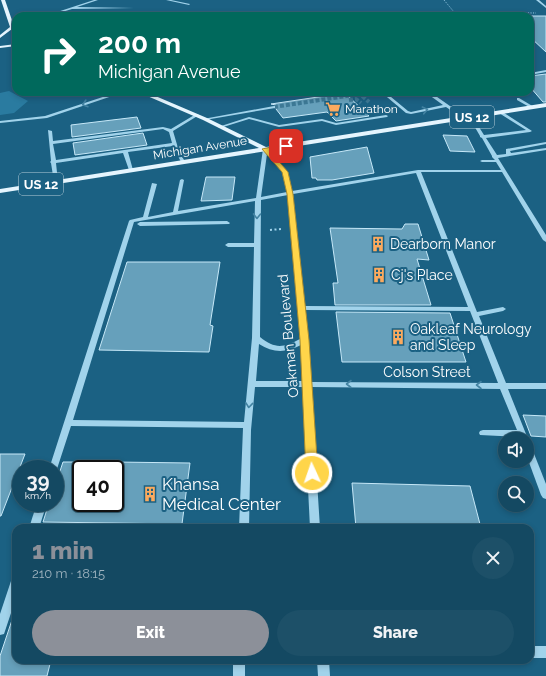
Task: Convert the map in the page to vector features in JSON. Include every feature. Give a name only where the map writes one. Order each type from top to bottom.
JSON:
[{"type":"main road","points":[[3,0],[12,21]]},
{"type":"main road","points":[[0,37],[12,28]]},
{"type":"main road","points":[[0,46],[12,45]]},
{"type":"main road","name":"Oakman Boulevard","points":[[150,96],[205,119],[265,149]]},
{"type":"main road","name":"Michigan Avenue","points":[[0,191],[545,105]]},
{"type":"street","points":[[58,12],[97,0]]},
{"type":"street","points":[[167,0],[189,4]]},
{"type":"street","points":[[537,0],[546,7]]},
{"type":"street","points":[[71,8],[133,8]]},
{"type":"street","points":[[534,74],[546,72]]},
{"type":"street","points":[[0,122],[46,117],[110,96]]},
{"type":"street","points":[[388,96],[407,112],[411,113],[447,105]]},
{"type":"street","points":[[433,96],[468,117],[546,240]]},
{"type":"street","points":[[518,98],[532,107]]},
{"type":"street","points":[[205,119],[258,110],[275,109]]},
{"type":"street","points":[[482,138],[530,131],[500,112]]},
{"type":"street","points":[[171,131],[197,116]]},
{"type":"street","points":[[220,126],[249,118],[279,126],[322,120],[336,124],[386,116]]},
{"type":"street","points":[[51,143],[76,143],[163,128],[171,131]]},
{"type":"street","points":[[146,130],[148,136]]},
{"type":"street","points":[[171,131],[175,144],[184,162]]},
{"type":"street","points":[[50,132],[52,162],[56,182]]},
{"type":"street","points":[[130,133],[131,138]]},
{"type":"street","points":[[509,155],[508,150],[546,143]]},
{"type":"street","points":[[52,162],[78,156],[175,144]]},
{"type":"street","name":"Oakman Boulevard","points":[[265,149],[285,172],[290,194],[304,340],[315,524]]},
{"type":"street","name":"Oakman Boulevard","points":[[244,524],[247,425],[256,338],[258,200],[265,149]]},
{"type":"street","points":[[482,161],[546,149]]},
{"type":"street","points":[[125,151],[131,170]]},
{"type":"street","points":[[56,460],[132,221],[290,194],[326,191],[418,171],[473,173],[503,171]]},
{"type":"street","points":[[418,171],[521,432]]},
{"type":"street","points":[[175,214],[182,180]]},
{"type":"street","points":[[145,219],[154,184]]},
{"type":"street","points":[[140,224],[227,223]]},
{"type":"street","points":[[124,244],[133,245]]},
{"type":"street","points":[[228,245],[257,245]]},
{"type":"street","points":[[301,308],[473,312],[503,309]]},
{"type":"street","points":[[256,338],[267,347],[278,350],[292,348],[304,340]]},
{"type":"street","name":"Colson Street","points":[[251,384],[546,386]]},
{"type":"street","points":[[68,423],[247,425]]},
{"type":"street","points":[[484,433],[498,434]]},
{"type":"street","points":[[534,464],[546,495]]},
{"type":"street","points":[[35,524],[39,512]]},
{"type":"street","points":[[0,630],[12,594]]},
{"type":"street","points":[[534,652],[546,652]]},
{"type":"street","points":[[239,664],[239,676]]},
{"type":"street","points":[[323,664],[324,676]]},
{"type":"path","points":[[444,0],[454,12]]},
{"type":"path","points":[[534,13],[542,13]]},
{"type":"path","points":[[264,228],[276,230],[285,229]]},
{"type":"shaded area","points":[[9,91],[12,93],[12,96],[18,96],[28,101],[14,113],[0,115],[0,93]]},
{"type":"building","points":[[534,16],[546,16],[546,52],[534,41]]},
{"type":"building","points":[[546,74],[546,102],[543,102],[534,92],[534,76]]},
{"type":"building","points":[[325,96],[348,96],[369,116],[336,121],[327,112],[283,118],[276,109],[276,105],[271,104]]},
{"type":"building","points":[[137,117],[141,128],[72,137],[71,125]]},
{"type":"building","points":[[143,133],[147,145],[75,155],[73,143]]},
{"type":"building","points":[[443,135],[467,136],[475,152],[450,151]]},
{"type":"building","points":[[367,147],[374,173],[332,180],[317,180],[316,178],[312,178],[310,157]]},
{"type":"building","points":[[206,177],[235,177],[232,200],[201,201]]},
{"type":"building","points":[[405,224],[418,224],[429,260],[417,259],[431,305],[335,305],[333,283],[338,283],[330,228],[402,229]]},
{"type":"building","points":[[127,262],[220,262],[210,325],[213,326],[209,352],[99,350]]},
{"type":"building","name":"Oakleaf Neurology and Sleep","points":[[336,312],[450,313],[466,362],[342,362]]},
{"type":"building","points":[[523,415],[546,416],[546,437],[534,436],[534,432],[529,432]]},
{"type":"building","points":[[0,454],[25,454],[23,460],[12,460],[12,488],[0,516]]},
{"type":"building","name":"Khansa Medical Center","points":[[64,462],[72,462],[72,512],[124,512],[124,462],[190,463],[182,524],[43,522],[46,512],[64,512]]},
{"type":"building","points":[[352,483],[470,486],[480,524],[356,524]]},
{"type":"building","points":[[12,620],[12,664],[50,664],[47,676],[0,676],[0,656]]},
{"type":"tunnel","points":[[274,107],[347,96]]},
{"type":"tunnel","points":[[362,96],[369,102]]},
{"type":"tunnel","points":[[349,100],[356,99],[361,103]]},
{"type":"place","name":"Marathon","points":[[333,109]]},
{"type":"place","name":"Dearborn Manor","points":[[378,244]]},
{"type":"place","name":"Cj's Place","points":[[379,275]]},
{"type":"place","name":"Oakleaf Neurology and Sleep","points":[[398,337]]},
{"type":"place","name":"Khansa Medical Center","points":[[150,494]]},
{"type":"route","points":[[286,146],[265,149],[285,172],[290,194],[304,340],[312,473]]}]
